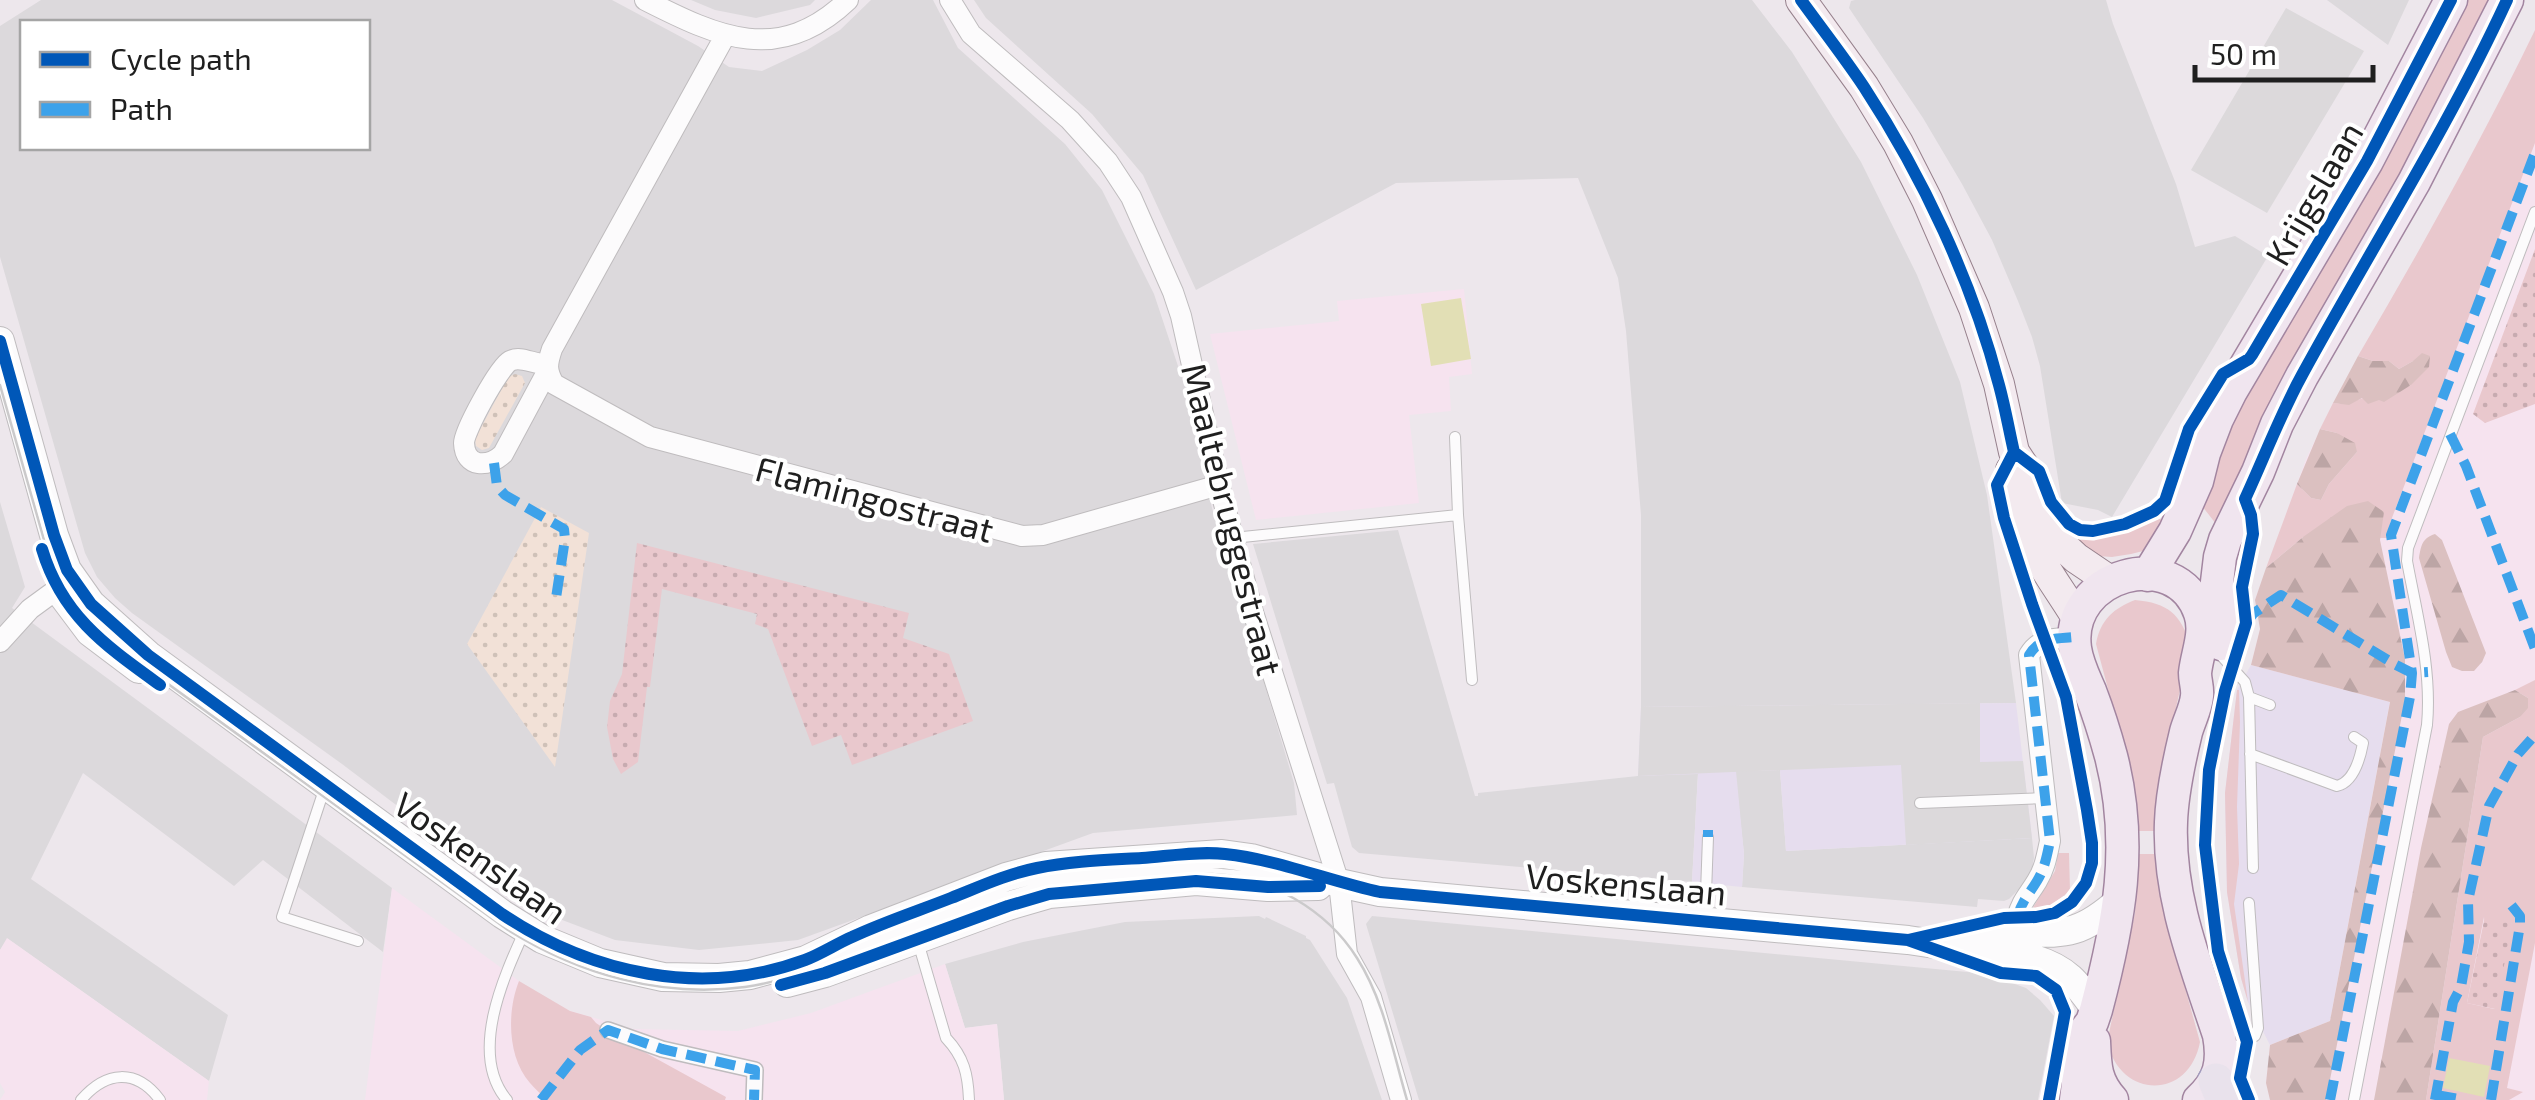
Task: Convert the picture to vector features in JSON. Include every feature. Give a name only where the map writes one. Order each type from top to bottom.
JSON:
[{"type":"main road","points":[[1801,0],[1864,87],[1928,200],[1974,308],[1999,384],[2014,452],[2026,470],[2038,505],[2055,536],[2076,558],[2110,581]]},
{"type":"main road","name":"Krijgslaan","points":[[2148,575],[2176,530],[2231,391],[2367,161],[2452,0]]},
{"type":"main road","points":[[2211,646],[2222,631],[2217,582],[2226,540],[2277,424],[2414,182],[2507,0]]},
{"type":"main road","points":[[2014,452],[2010,476],[2018,512],[2075,628]]},
{"type":"main road","points":[[2112,1100],[2097,1080],[2094,1067],[2094,1016],[2120,900],[2124,860],[2122,818],[2117,779],[2099,716],[2076,657],[2075,628],[2084,603],[2096,590],[2128,576],[2166,576],[2182,586],[2194,600],[2211,646],[2210,681],[2197,696],[2180,756],[2171,822],[2174,887],[2182,926],[2219,1035],[2215,1083]]},
{"type":"main road","points":[[2076,1100],[2076,1043],[2094,1016]]},
{"type":"street","points":[[645,0],[697,26],[753,41],[784,37],[812,27],[848,0]]},
{"type":"street","name":"Maaltebruggestraat","points":[[950,0],[971,34],[1070,120],[1108,162],[1131,197],[1173,292],[1182,316],[1233,538],[1276,688],[1340,883],[1347,954],[1370,997],[1401,1100]]},
{"type":"street","points":[[547,368],[523,358],[510,360],[501,369],[466,434],[464,446],[470,458],[481,464],[494,463],[503,454],[547,368],[552,349],[725,36]]},
{"type":"street","name":"Voskenslaan","points":[[0,341],[63,561],[65,583]]},
{"type":"street","name":"Flamingostraat","points":[[547,368],[554,384],[650,437],[1022,536],[1043,535],[1219,485]]},
{"type":"street","name":"Voskenslaan","points":[[0,406],[47,566],[136,646],[323,792],[570,970],[612,984],[665,994],[746,993],[825,973],[1026,900],[1071,891],[1204,880],[1268,886],[1340,883]]},
{"type":"street","points":[[0,642],[30,610],[65,583]]},
{"type":"street","points":[[2016,918],[2044,868],[2050,841],[2029,655],[2034,646],[2075,628]]},
{"type":"street","name":"Voskenslaan","points":[[522,937],[629,971],[678,978],[750,975],[806,960],[871,929],[1006,877],[1046,866],[1222,854],[1380,892],[1908,940],[2049,964],[2077,983],[2094,1016]]},
{"type":"street","name":"Voskenslaan","points":[[1908,940],[2003,932],[2050,935],[2075,930],[2102,917],[2120,900]]},
{"type":"street","points":[[608,1030],[662,1049],[755,1070],[754,1100]]},
{"type":"lane","points":[[2354,1100],[2430,698],[2408,548],[2535,212]]},
{"type":"lane","points":[[1455,437],[1472,680]]},
{"type":"lane","points":[[1233,538],[1458,515]]},
{"type":"lane","points":[[2211,646],[2244,682],[2249,697],[2253,868]]},
{"type":"lane","points":[[2249,697],[2270,704]]},
{"type":"lane","points":[[2250,754],[2337,786],[2351,778],[2362,749],[2363,743],[2354,737]]},
{"type":"lane","points":[[323,792],[282,917],[358,941]]},
{"type":"lane","points":[[1920,803],[2045,798]]},
{"type":"lane","points":[[1706,920],[1708,837]]},
{"type":"lane","points":[[2215,1083],[2258,1028],[2250,902]]},
{"type":"lane","points":[[507,1100],[496,1080],[491,1056],[494,1004],[522,937]]},
{"type":"lane","points":[[917,939],[946,1038],[964,1062],[969,1100]]},
{"type":"lane","points":[[81,1100],[104,1082],[127,1077],[147,1085],[160,1100]]},
{"type":"shaded area","points":[[41,0],[612,0],[729,67],[762,71],[840,30],[871,0],[933,0],[958,48],[1065,144],[1102,190],[1154,294],[1185,387],[1212,508],[1294,783],[1297,815],[1093,833],[798,940],[699,950],[615,940],[549,915],[498,882],[132,613],[97,577],[85,553],[0,257],[0,26]]},
{"type":"shaded area","points":[[691,0],[815,0],[810,5],[756,18],[715,10]]},
{"type":"shaded area","points":[[974,0],[1752,0],[1792,52],[1861,162],[1917,275],[1960,382],[1987,495],[2016,703],[1641,707],[1641,515],[1626,331],[1618,278],[1578,178],[1396,183],[1196,290],[1143,175],[1092,114],[986,18]]},
{"type":"shaded area","points":[[1855,0],[2106,0],[2176,184],[2195,247],[2235,236],[2268,256],[2112,517],[2062,503],[2040,366],[2018,301],[1962,184],[1849,8]]},
{"type":"shaded area","points":[[2327,0],[2409,0],[2388,45]]},
{"type":"shaded area","points":[[2467,0],[2492,0],[2220,529],[2202,506],[2231,421],[2372,181]]},
{"type":"shaded area","points":[[2286,8],[2364,51],[2267,213],[2191,170]]},
{"type":"shaded area","points":[[2535,30],[2535,1100],[2270,1100],[2266,1083],[2270,1045],[2330,1021],[2390,702],[2251,665],[2260,629],[2255,600],[2306,459],[2333,403],[2418,254]]},
{"type":"shaded area","points":[[2535,30],[2535,143],[2390,523],[2388,538],[2303,537],[2266,568],[2297,484],[2311,498],[2321,500],[2329,484],[2357,452],[2337,433],[2320,429],[2333,403],[2348,403],[2411,385],[2413,361],[2399,369],[2389,361],[2358,356],[2450,194]]},
{"type":"shaded area","points":[[2535,249],[2535,404],[2485,423],[2473,414]]},
{"type":"shaded area","points":[[1464,289],[1472,374],[1449,377],[1451,411],[1409,415],[1419,503],[1256,520],[1210,334],[1339,321],[1337,301]]},
{"type":"shaded area","points":[[1461,298],[1471,359],[1431,366],[1421,304]]},
{"type":"shaded area","points":[[522,376],[525,383],[489,448],[482,450],[475,439],[508,377]]},
{"type":"shaded area","points":[[0,502],[25,587],[12,608],[392,888],[383,952],[263,860],[234,886],[83,773],[31,879],[228,1015],[209,1081],[8,939],[0,950]]},
{"type":"shaded area","points":[[541,507],[589,533],[555,767],[467,644]]},
{"type":"shaded area","points":[[2152,517],[2164,520],[2152,544],[2143,551],[2097,556],[2074,543],[2124,530]]},
{"type":"shaded area","points":[[1398,530],[1475,796],[1638,776],[1698,773],[1692,882],[1359,853],[1352,847],[1334,783],[1327,784],[1253,544]]},
{"type":"shaded area","points":[[637,543],[909,613],[903,638],[949,654],[973,721],[852,765],[841,735],[812,746],[768,629],[755,624],[757,614],[662,589],[638,762],[621,774],[613,759],[607,727],[610,701],[622,674]]},
{"type":"shaded area","points":[[2135,600],[2172,612],[2190,645],[2163,766],[2157,831],[2137,831],[2122,741],[2096,644],[2109,616]]},
{"type":"shaded area","points":[[2251,665],[2390,701],[2330,1021],[2270,1045],[2248,1002],[2241,978],[2227,892],[2225,793],[2237,690]]},
{"type":"shaded area","points":[[2535,680],[2535,943],[2507,1088],[2523,1092],[2509,1100],[2426,1100],[2483,737],[2520,717],[2528,698],[2515,690]],"holes":[[[2484,917],[2495,1009],[2467,1003]]]},
{"type":"shaded area","points":[[2237,690],[2239,864],[2234,904],[2248,1002],[2227,892],[2225,793]]},
{"type":"shaded area","points":[[1980,703],[1980,762],[2023,761],[2032,838],[1906,845],[1901,765],[1638,776],[1641,707]]},
{"type":"shaded area","points":[[2016,703],[2032,838],[1786,851],[1780,770],[1736,771],[1744,854],[1742,887],[1692,882],[1698,774],[1638,776],[1641,707]]},
{"type":"shaded area","points":[[1780,770],[1786,851],[2032,838],[2031,872],[2009,899],[1978,899],[1977,907],[1742,887],[1744,854],[1735,771]]},
{"type":"shaded area","points":[[2058,853],[2069,853],[2070,891],[2050,906],[2031,911],[2055,871]]},
{"type":"shaded area","points":[[2138,854],[2157,854],[2163,908],[2200,1042],[2183,1075],[2155,1086],[2126,1075],[2107,1042],[2135,913]]},
{"type":"shaded area","points":[[392,888],[530,989],[570,1011],[633,1029],[738,1031],[811,1013],[945,964],[965,1028],[997,1024],[1004,1100],[365,1100]]},
{"type":"shaded area","points":[[1259,916],[1310,940],[1347,998],[1382,1100],[1004,1100],[997,1024],[965,1028],[945,964],[1023,942],[1125,922]]},
{"type":"shaded area","points":[[1372,916],[1978,973],[1998,978],[2026,988],[2054,1016],[2038,1100],[1419,1100],[1366,924]]},
{"type":"shaded area","points":[[2485,916],[2513,922],[2495,1009],[2467,1003]]},
{"type":"shaded area","points":[[7,938],[209,1081],[207,1100],[0,1100],[5,1092],[0,1083],[0,950]]},
{"type":"shaded area","points":[[519,981],[570,1011],[591,1017],[617,1037],[726,1097],[725,1100],[548,1100],[522,1072],[513,1047],[512,1006]]},
{"type":"shaded area","points":[[2449,1058],[2490,1066],[2484,1097],[2443,1088]]},
{"type":"green space","points":[[2422,353],[2430,356],[2429,367],[2411,385],[2384,402],[2368,404],[2362,398],[2349,405],[2333,403],[2358,356],[2389,361],[2399,369]]},
{"type":"green space","points":[[2320,429],[2355,443],[2357,452],[2329,484],[2321,500],[2311,498],[2297,484]]},
{"type":"green space","points":[[2368,501],[2384,512],[2380,540],[2405,659],[2405,700],[2326,1100],[2270,1100],[2266,1083],[2270,1045],[2330,1021],[2390,702],[2251,665],[2260,629],[2255,600],[2266,568],[2347,506]]},
{"type":"green space","points":[[2435,534],[2442,540],[2486,653],[2474,671],[2452,667],[2419,558],[2423,543]]},
{"type":"green space","points":[[2515,690],[2528,698],[2528,708],[2520,717],[2483,737],[2426,1100],[2374,1100],[2421,848],[2449,724],[2458,712]]},
{"type":"tram line","points":[[0,385],[57,575],[87,619],[117,647],[535,946],[592,970],[651,985],[713,990],[745,987],[809,971],[979,908],[1037,891],[1181,875],[1233,876],[1295,899],[1330,925],[1344,941],[1374,991],[1407,1100]]},
{"type":"marked path","points":[[2330,1100],[2410,697],[2412,673],[2391,535],[2535,153]]},
{"type":"marked path","points":[[2450,434],[2466,466],[2535,649]]},
{"type":"marked path","points":[[494,463],[497,486],[505,495],[564,529],[556,598]]},
{"type":"marked path","points":[[2246,623],[2281,595],[2396,665],[2412,673],[2428,672]]},
{"type":"marked path","points":[[2017,918],[2042,871],[2050,841],[2029,655],[2043,642],[2074,637]]},
{"type":"marked path","points":[[2435,1100],[2453,1002],[2461,987],[2469,942],[2468,901],[2489,806],[2518,754],[2535,735]]},
{"type":"marked path","points":[[1708,830],[1708,837]]},
{"type":"marked path","points":[[2491,1100],[2520,925],[2520,916],[2509,902]]},
{"type":"marked path","points":[[541,1100],[580,1050],[608,1030],[662,1049],[755,1070],[754,1100]]},
{"type":"marked path","points":[[2436,1095],[2464,1100]]},
{"type":"cycle path","points":[[1801,0],[1886,121],[1944,231],[1988,346],[2014,452]]},
{"type":"cycle path","points":[[2014,452],[2039,471],[2051,502],[2069,524],[2080,530],[2125,524],[2154,511],[2165,501],[2189,429],[2223,374],[2252,355],[2367,161],[2451,0]]},
{"type":"cycle path","points":[[2249,1100],[2240,1078],[2247,1042],[2218,951],[2205,845],[2209,770],[2225,691],[2246,623],[2242,587],[2253,534],[2245,499],[2294,390],[2434,143],[2507,0]]},
{"type":"cycle path","points":[[0,341],[54,535],[67,570],[91,604],[148,655],[502,914],[572,952],[648,974],[727,977],[805,960],[876,926],[1026,871],[1089,861],[1225,854],[1263,860],[1380,892],[1908,940],[2001,973],[2036,976],[2056,990],[2065,1012],[2049,1100]]},
{"type":"cycle path","points":[[1908,940],[2004,918],[2055,913],[2072,902],[2086,883],[2092,863],[2087,810],[2066,697],[2004,518],[1997,485],[2014,452]]},
{"type":"cycle path","points":[[42,549],[61,593],[88,628],[160,685]]},
{"type":"cycle path","points":[[781,985],[1049,894],[1196,881],[1268,887],[1320,886]]}]
